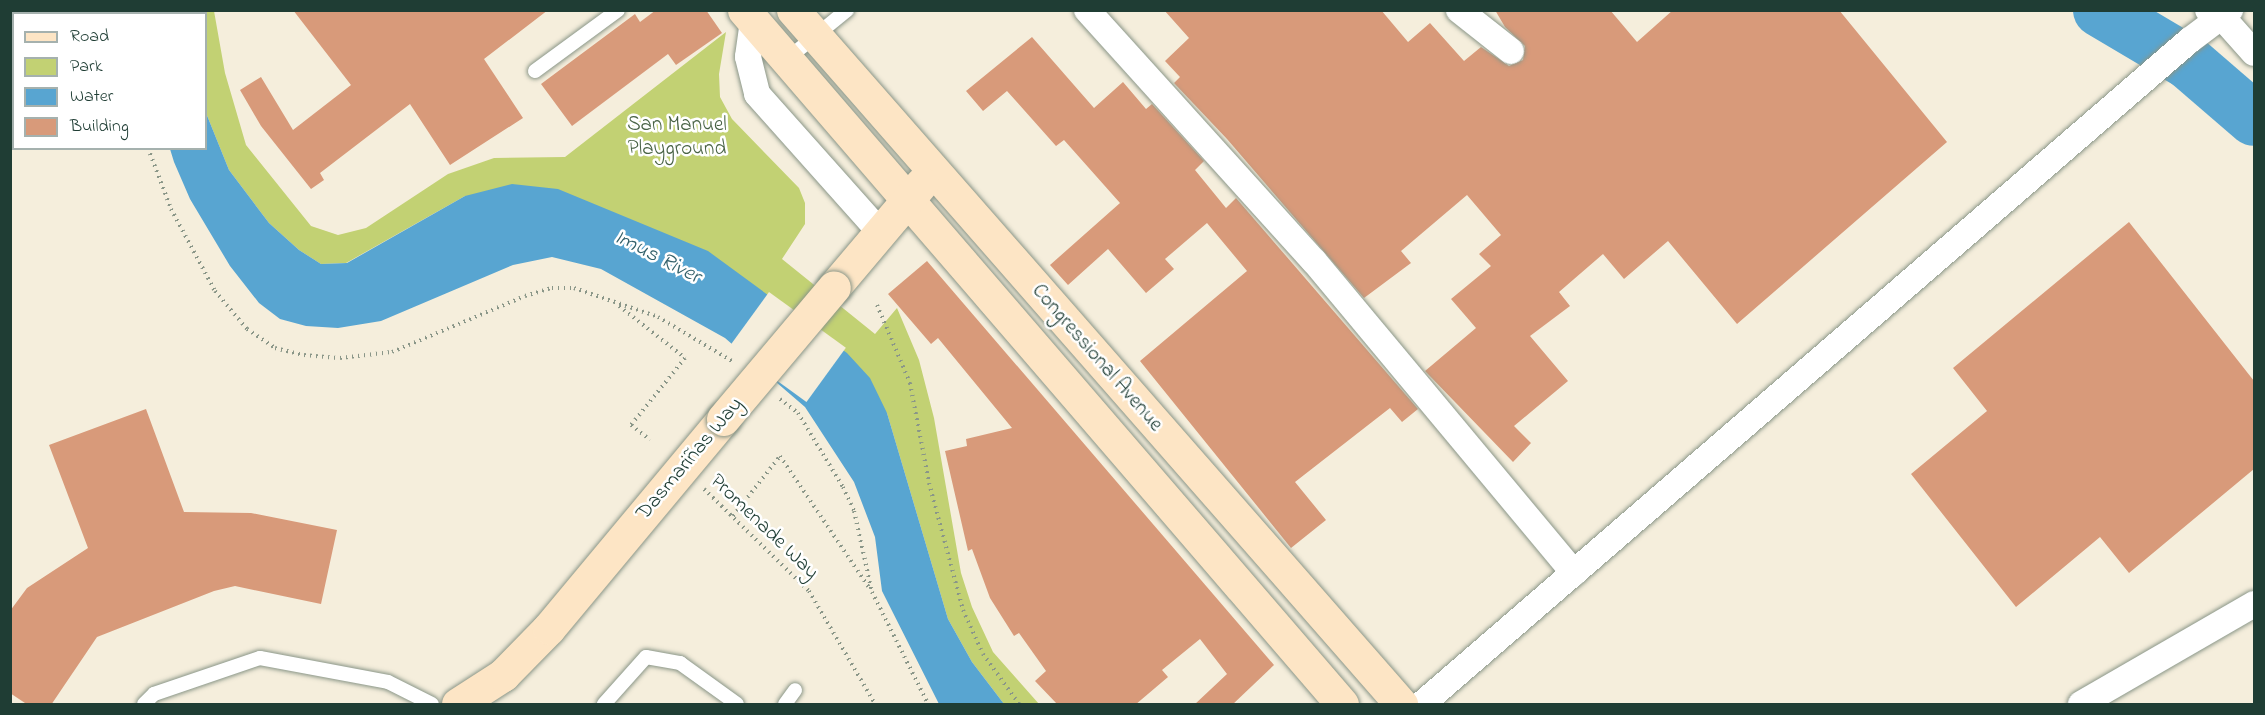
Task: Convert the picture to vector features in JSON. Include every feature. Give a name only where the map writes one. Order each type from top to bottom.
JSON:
[{"type":"main road","name":"Congressional Avenue","points":[[793,10],[1401,705]]},
{"type":"main road","name":"Congressional Avenue","points":[[748,16],[1342,705]]},
{"type":"main road","name":"Dasmariñas Way","points":[[458,705],[503,675],[549,628],[906,198],[933,171]]},
{"type":"street","points":[[1087,10],[1314,261],[1574,573]]},
{"type":"street","points":[[1459,10],[1511,51]]},
{"type":"street","points":[[1422,705],[2160,68],[2220,13],[2254,53]]},
{"type":"street","points":[[748,16],[748,57],[757,94],[879,231]]},
{"type":"street","points":[[2081,705],[2254,604]]},
{"type":"lane","points":[[535,71],[618,10]]},
{"type":"lane","points":[[786,60],[816,38],[847,10]]},
{"type":"lane","points":[[604,705],[646,657],[680,663],[737,705]]},
{"type":"lane","points":[[144,705],[154,694],[260,658],[388,682],[432,705]]},
{"type":"lane","points":[[785,705],[795,690]]},
{"type":"path","points":[[148,150],[171,209],[215,291],[247,329],[275,348],[304,355],[340,358],[392,352],[552,288],[574,288],[658,318],[736,365]]},
{"type":"path","points":[[616,303],[685,358],[632,425],[650,440]]},
{"type":"path","points":[[877,304],[910,384],[928,483],[963,610],[983,654],[1018,705]]},
{"type":"path","points":[[772,392],[798,413],[855,510],[872,592]]},
{"type":"path","points":[[733,516],[780,456],[872,592],[928,705]]},
{"type":"path","name":"Promenade Way","points":[[682,469],[810,591],[875,705]]},
{"type":"green space","name":"San Manuel Playground","points":[[186,11],[214,11],[225,73],[246,145],[311,226],[338,235],[366,228],[448,174],[494,158],[565,157],[726,32],[719,74],[720,97],[732,119],[799,188],[805,203],[805,224],[782,259],[875,334],[897,308],[919,360],[934,418],[961,573],[972,607],[993,652],[1039,704],[1004,704],[972,662],[948,619],[887,413],[465,196],[346,263],[321,264],[299,250],[269,223],[229,170],[207,115],[207,12]]},
{"type":"water","name":"Imus River","points":[[207,115],[229,170],[269,223],[299,250],[321,264],[347,263],[465,196],[512,184],[558,189],[708,251],[847,353],[870,378],[887,413],[948,619],[972,662],[1004,704],[939,704],[882,591],[875,537],[854,482],[805,407],[725,338],[601,269],[552,257],[513,265],[381,321],[338,328],[306,326],[280,319],[259,303],[230,266],[190,199],[170,150],[207,150]]},
{"type":"pier","points":[[769,292],[846,348],[806,402],[730,346]]},
{"type":"building","points":[[293,10],[548,10],[484,59],[523,118],[450,165],[410,104],[320,173],[324,180],[311,189],[261,126],[240,90],[261,77],[293,130],[351,85]]},
{"type":"building","points":[[656,10],[706,10],[722,33],[676,65],[668,54],[572,126],[541,84],[635,14],[640,22]]},
{"type":"building","points":[[1164,10],[1381,10],[1408,42],[1430,23],[1464,61],[1481,47],[1509,66],[1523,60],[1525,46],[1505,27],[1495,10],[1610,10],[1637,42],[1673,10],[1839,10],[1947,142],[1737,324],[1668,241],[1624,279],[1603,254],[1559,292],[1570,306],[1530,336],[1568,381],[1514,426],[1531,443],[1513,462],[1425,371],[1476,328],[1451,299],[1491,266],[1479,254],[1501,235],[1467,195],[1401,251],[1411,263],[1364,298],[1227,139],[1174,83],[1180,77],[1165,61],[1189,38]]},
{"type":"building","points":[[1032,37],[1094,108],[1123,82],[1146,109],[1152,104],[1204,161],[1195,170],[1226,208],[1236,198],[1418,409],[1402,422],[1390,408],[1295,482],[1326,520],[1291,548],[1140,361],[1247,271],[1207,223],[1165,259],[1174,269],[1146,293],[1108,249],[1068,285],[1050,265],[1120,203],[1064,140],[1056,146],[1007,91],[983,111],[966,91]]},
{"type":"building","points":[[2129,222],[2254,381],[2254,469],[2129,573],[2100,537],[2016,607],[1911,474],[1987,411],[1953,368]]},
{"type":"building","points":[[927,261],[1274,665],[1232,705],[1194,705],[1227,674],[1200,639],[1162,670],[1168,677],[1135,705],[1058,705],[1035,681],[1046,671],[1019,633],[1014,636],[990,598],[972,549],[968,551],[945,451],[967,446],[966,439],[1012,428],[938,338],[931,344],[888,294]]},
{"type":"building","points":[[146,409],[184,512],[251,513],[337,530],[321,604],[235,586],[214,591],[97,637],[51,705],[28,705],[10,693],[10,611],[27,588],[88,548],[49,445]]},
{"type":"waterway","points":[[2100,10],[2188,62],[2254,119]]}]
